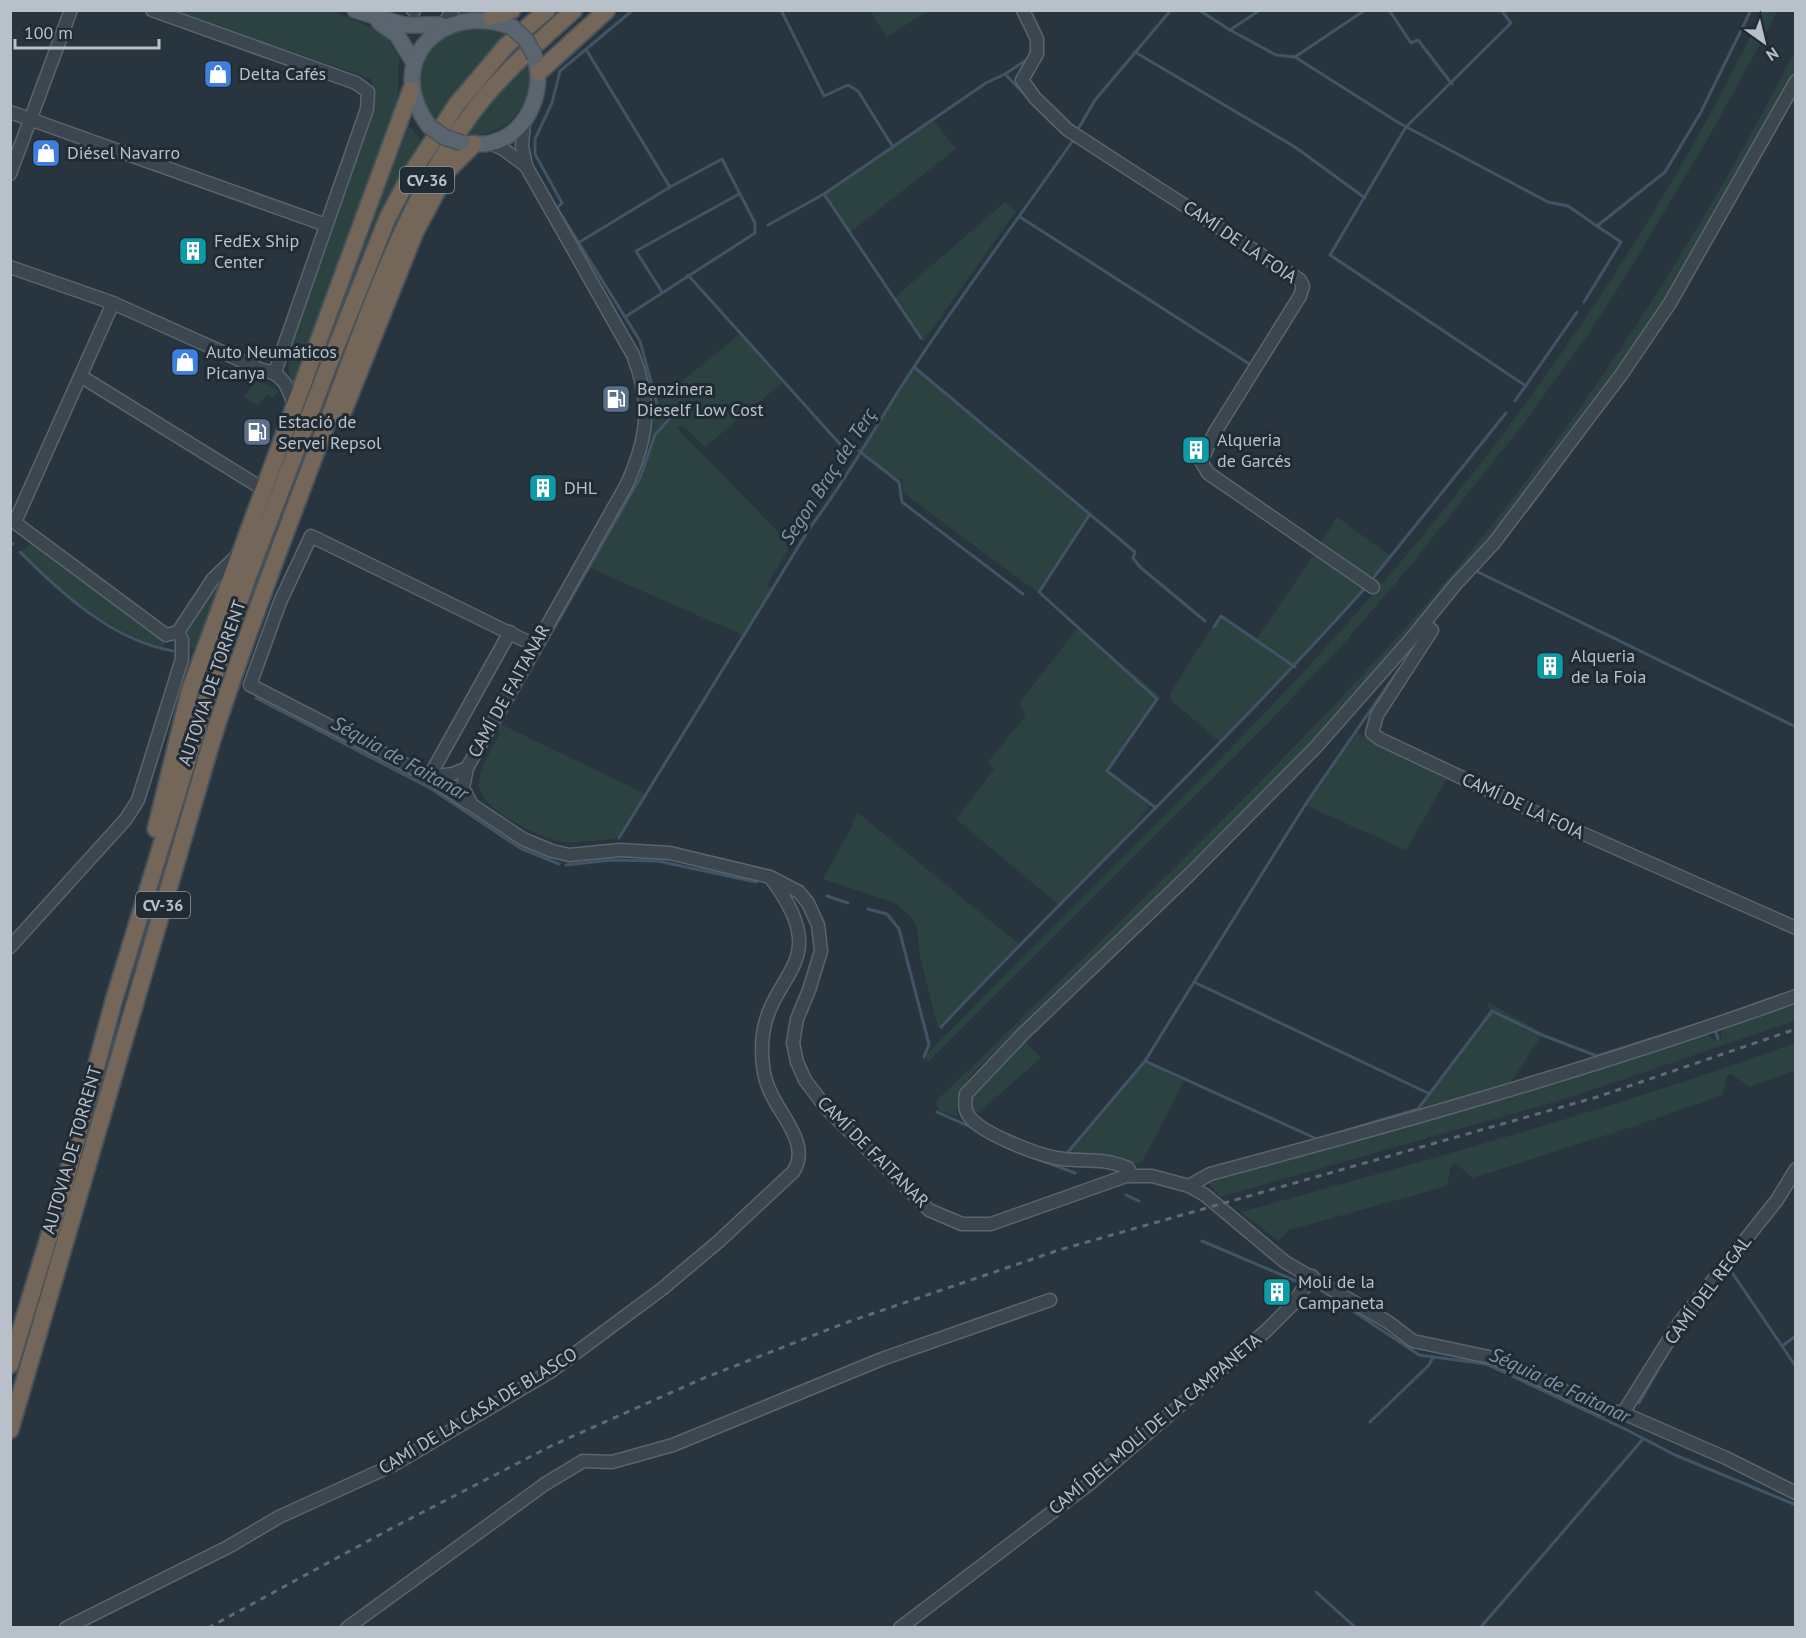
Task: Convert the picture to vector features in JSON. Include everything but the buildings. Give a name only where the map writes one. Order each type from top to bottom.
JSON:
[{"type":"highway","name":"AUTOVIA DE TORRENT","points":[[10,1365],[64,1187],[114,1000],[203,710],[246,582],[388,218],[411,174],[457,104],[506,46],[547,10]]},
{"type":"highway","name":"AUTOVIA DE TORRENT","points":[[10,1430],[212,740],[270,575],[403,228],[426,183],[469,116],[517,61],[574,10]]},
{"type":"highway","points":[[537,64],[607,10]]},
{"type":"highway","points":[[486,14],[512,19]]},
{"type":"highway","points":[[114,1000],[190,690],[411,90]]},
{"type":"highway","points":[[270,575],[347,402],[415,232],[448,170],[475,143]]},
{"type":"main road","points":[[356,10],[404,25],[486,14]]},
{"type":"main road","points":[[372,16],[397,35],[413,61]]},
{"type":"main road","points":[[446,19],[423,40],[413,61],[411,90],[418,111],[429,126],[444,136],[475,143],[511,134],[524,122],[535,101],[537,64],[526,40],[512,19]]},
{"type":"street","points":[[10,174],[71,10]]},
{"type":"street","points":[[152,10],[356,83],[368,92],[367,109],[275,372]]},
{"type":"street","name":"CAMÍ DE LA FOIA","points":[[1023,10],[1036,39],[1036,54],[1022,80],[1043,106],[1068,130],[1300,280],[1303,286],[1300,296],[1215,432],[1202,461],[1208,473],[1373,587]]},
{"type":"street","points":[[1131,1176],[1128,1168],[1108,1161],[1056,1158],[1010,1141],[977,1124],[969,1116],[964,1104],[966,1094],[1022,1035],[1190,874],[1315,748],[1520,511],[1670,303],[1796,81]]},
{"type":"street","points":[[10,112],[326,225]]},
{"type":"street","name":"CAMÍ DE FAITANAR","points":[[524,122],[522,146],[526,166],[633,355],[644,384],[646,412],[642,446],[627,484],[534,645],[467,768],[463,788],[472,805],[523,839],[552,851],[569,855],[620,850],[670,853],[770,877],[799,892],[808,903],[818,925],[819,957],[797,1019],[793,1043],[797,1062],[805,1080],[827,1109],[929,1210],[962,1224],[991,1224],[1131,1176],[1152,1176],[1189,1186],[1205,1195],[1285,1262],[1388,1322],[1413,1341],[1494,1358],[1602,1409],[1623,1413],[1748,1468],[1796,1493]]},
{"type":"street","name":"CAMÍ DE FAITANAR","points":[[475,143],[503,149],[526,166]]},
{"type":"street","points":[[10,267],[113,303],[262,370],[275,372],[284,380],[295,410]]},
{"type":"street","points":[[113,303],[82,377],[13,521],[166,635],[178,632],[213,579],[241,552]]},
{"type":"street","points":[[82,377],[263,489]]},
{"type":"street","points":[[472,805],[429,777],[250,685],[280,602],[311,536],[534,645]]},
{"type":"street","name":"CAMÍ DE LA FOIA","points":[[1423,624],[1432,630],[1372,725],[1372,733],[1380,740],[1541,815],[1796,928]]},
{"type":"street","points":[[10,947],[126,819],[138,800],[182,659],[182,640],[178,632]]},
{"type":"street","name":"CAMÍ DE FAITANAR","points":[[429,777],[510,632]]},
{"type":"street","points":[[429,777],[453,774],[467,768]]},
{"type":"street","name":"CAMÍ DE LA CASA DE BLASCO","points":[[66,1628],[228,1547],[279,1517],[393,1465],[550,1372],[662,1289],[718,1242],[793,1172],[800,1156],[797,1143],[766,1083],[762,1062],[762,1042],[766,1021],[798,957],[801,943],[797,923],[770,877]]},
{"type":"street","points":[[1189,1186],[1210,1174],[1450,1109],[1604,1062],[1796,996]]},
{"type":"street","name":"CAMÍ DEL REGAL","points":[[1623,1413],[1680,1322],[1777,1200],[1796,1169]]},
{"type":"street","name":"CAMÍ DEL MOLÍ DE LA CAMPANETA","points":[[900,1628],[1089,1484],[1267,1330],[1293,1305],[1312,1276]]},
{"type":"street","points":[[347,1628],[545,1484],[583,1461],[612,1462],[673,1445],[882,1359],[1050,1300]]},
{"type":"green space","points":[[175,11],[333,11],[384,33],[399,57],[397,116],[294,392],[288,368],[293,346],[291,339],[375,100],[371,79]]},
{"type":"green space","points":[[870,11],[928,11],[887,37]]},
{"type":"green space","points":[[1763,11],[1778,11],[1710,135],[1629,271],[1585,339],[1517,432],[1411,565],[1345,642],[1269,722],[927,1063],[926,1055],[1170,811],[1326,647],[1399,564],[1469,478],[1535,390],[1598,299],[1658,205],[1713,109]]},
{"type":"green space","points":[[474,23],[507,32],[478,63],[434,118],[421,98],[419,70],[423,57],[441,34]]},
{"type":"green space","points":[[1795,51],[1795,70],[1679,276],[1584,415],[1482,549],[1456,576],[1386,661],[1289,764],[1155,898],[973,1073],[960,1093],[957,1104],[958,1117],[939,1111],[936,1101],[1266,776],[1395,639],[1495,521],[1591,393],[1635,327],[1719,191]]},
{"type":"green space","points":[[529,63],[528,92],[524,104],[516,115],[496,130],[468,135],[508,83]]},
{"type":"green space","points":[[932,118],[956,149],[850,232],[825,193]]},
{"type":"green space","points":[[409,126],[421,140],[393,188],[324,356],[322,355]]},
{"type":"green space","points":[[1005,202],[1016,211],[923,342],[893,299]]},
{"type":"green space","points":[[740,334],[783,382],[705,447],[682,425],[677,428],[791,545],[767,585],[773,588],[745,636],[590,568],[637,486],[648,457],[655,403]]},
{"type":"green space","points":[[914,367],[1090,513],[1037,592],[903,493],[903,479],[897,478],[859,451]]},
{"type":"green space","points":[[256,379],[279,391],[272,398],[267,395],[258,405],[244,398]]},
{"type":"green space","points":[[1337,517],[1392,557],[1377,573],[1368,577],[1320,545]]},
{"type":"green space","points":[[34,542],[96,592],[165,641],[163,649],[104,621],[52,582],[20,552]]},
{"type":"green space","points":[[1315,553],[1365,587],[1221,743],[1171,700],[1170,693],[1220,615],[1256,640]]},
{"type":"green space","points":[[218,584],[221,584],[199,651],[191,648],[187,633],[208,596]]},
{"type":"green space","points":[[1078,627],[1161,697],[1107,772],[1151,804],[1127,835],[1058,904],[956,819],[994,770],[988,762],[1026,715],[1019,704]]},
{"type":"green space","points":[[500,724],[646,794],[619,838],[578,842],[554,840],[513,822],[489,804],[479,785],[484,765],[500,733],[495,729]]},
{"type":"green space","points":[[1357,733],[1449,775],[1406,850],[1305,805]]},
{"type":"green space","points":[[857,812],[1019,944],[938,1028],[920,956],[917,927],[910,916],[895,903],[823,879],[851,828]]},
{"type":"green space","points":[[1795,1001],[1795,1021],[1568,1098],[1220,1197],[1209,1184],[1212,1179],[1705,1033],[1716,1041],[1721,1039],[1722,1026]]},
{"type":"green space","points":[[1487,1002],[1543,1033],[1509,1085],[1422,1107],[1490,1011]]},
{"type":"green space","points":[[1023,1039],[1041,1058],[978,1113],[970,1109],[969,1090]]},
{"type":"green space","points":[[1795,1043],[1795,1070],[1750,1087],[1731,1074],[1727,1076],[1723,1095],[1473,1178],[1455,1163],[1451,1165],[1447,1186],[1289,1230],[1278,1241],[1241,1212],[1589,1112]]},
{"type":"green space","points":[[1146,1061],[1185,1079],[1142,1162],[1131,1164],[1109,1155],[1066,1153]]},
{"type":"waterway","points":[[501,721],[640,478],[655,435],[669,419],[657,404],[640,341],[557,208],[562,203],[535,154],[535,139],[552,103],[560,71],[633,10]]},
{"type":"waterway","points":[[781,10],[824,96],[848,85],[858,91],[893,147]]},
{"type":"waterway","points":[[1016,10],[1024,25]]},
{"type":"waterway","name":"Segon Braç del Terç","points":[[1077,131],[1095,100],[1171,10]]},
{"type":"waterway","name":"Segon Braç del Terç","points":[[1199,10],[1230,30],[1260,10]]},
{"type":"waterway","points":[[1295,57],[1365,10]]},
{"type":"waterway","points":[[1389,10],[1411,43],[1418,40],[1452,84]]},
{"type":"waterway","points":[[1501,10],[1511,23],[1406,127],[1330,255],[1526,386]]},
{"type":"waterway","points":[[1584,302],[1621,242],[1597,226],[1665,172],[1701,112],[1751,10]]},
{"type":"waterway","points":[[1230,30],[1276,55],[1295,57],[1399,123],[1548,202],[1568,206],[1597,226]]},
{"type":"waterway","points":[[1005,74],[1028,59],[1032,47]]},
{"type":"waterway","points":[[587,51],[670,187],[722,159],[755,223],[755,233],[625,317]]},
{"type":"waterway","points":[[1135,52],[1295,147],[1365,198]]},
{"type":"waterway","points":[[768,225],[824,194],[986,83],[1005,74],[1029,99]]},
{"type":"waterway","name":"Segon Braç del Terç","points":[[619,838],[811,526],[838,489],[912,370],[1074,139]]},
{"type":"waterway","points":[[578,243],[670,187]]},
{"type":"waterway","points":[[662,292],[636,251],[739,194]]},
{"type":"waterway","points":[[824,194],[921,338]]},
{"type":"waterway","points":[[1020,217],[1251,365]]},
{"type":"waterway","points":[[688,275],[847,452]]},
{"type":"waterway","points":[[1515,401],[1577,312]]},
{"type":"waterway","points":[[914,367],[1135,552],[1133,558],[1140,567],[1205,621]]},
{"type":"waterway","points":[[1374,577],[1506,413]]},
{"type":"waterway","points":[[1527,510],[1580,439]]},
{"type":"waterway","points":[[859,451],[899,482],[902,502],[1023,594]]},
{"type":"waterway","points":[[1090,514],[1039,592],[1157,699],[1107,771],[1156,808]]},
{"type":"waterway","name":"Séquia de Faitanar","points":[[20,552],[71,599],[109,626],[129,637],[173,651]]},
{"type":"waterway","points":[[1476,571],[1796,727]]},
{"type":"waterway","points":[[941,1027],[1209,754],[1366,587]]},
{"type":"waterway","points":[[1214,627],[1221,616],[1295,667]]},
{"type":"waterway","points":[[1194,982],[1307,802],[1399,669]]},
{"type":"waterway","name":"Séquia de Faitanar","points":[[256,698],[430,788],[520,848],[559,864]]},
{"type":"waterway","name":"Séquia de Faitanar","points":[[566,865],[611,860],[658,861],[756,882]]},
{"type":"waterway","name":"Séquia de Faitanar","points":[[827,896],[848,903]]},
{"type":"waterway","name":"Séquia de Faitanar","points":[[868,909],[887,914],[899,929],[929,1044],[924,1057]]},
{"type":"waterway","points":[[1145,1061],[1194,982],[1430,1094]]},
{"type":"waterway","points":[[1068,1152],[1145,1061],[1317,1139],[1418,1109],[1492,1011],[1542,1035],[1597,1056],[1698,1024]]},
{"type":"waterway","points":[[1715,1029],[1718,1039]]},
{"type":"waterway","name":"Séquia de Faitanar","points":[[937,1112],[973,1128]]},
{"type":"waterway","name":"Séquia de Faitanar","points":[[1035,1158],[1075,1173]]},
{"type":"waterway","name":"Séquia de Faitanar","points":[[1126,1195],[1139,1201]]},
{"type":"waterway","name":"Séquia de Faitanar","points":[[1202,1241],[1296,1281]]},
{"type":"waterway","points":[[1729,1268],[1782,1346]]},
{"type":"waterway","name":"Séquia de Faitanar","points":[[1323,1291],[1419,1355],[1486,1364],[1675,1455],[1796,1505]]},
{"type":"waterway","points":[[1796,1336],[1782,1346],[1796,1367]]},
{"type":"waterway","points":[[1639,1403],[1677,1337]]},
{"type":"waterway","points":[[1370,1422],[1429,1365],[1433,1357]]},
{"type":"waterway","points":[[1480,1628],[1643,1439]]},
{"type":"waterway","points":[[1316,1592],[1356,1628]]},
{"type":"railway","points":[[208,1628],[392,1528],[553,1445],[704,1378],[845,1323],[1059,1250],[1597,1097],[1796,1029]]},
{"type":"place","name":"Delta Cafés","points":[[218,74]]},
{"type":"place","name":"Diésel Navarro","points":[[46,153]]},
{"type":"place","name":"FedEx Ship Center","points":[[193,251]]},
{"type":"place","name":"Auto Neumáticos Picanya","points":[[185,362]]},
{"type":"place","name":"Benzinera Dieself Low Cost","points":[[616,399]]},
{"type":"place","name":"Estació de Servei Repsol","points":[[257,432]]},
{"type":"place","name":"Alqueria de Garcés","points":[[1196,450]]},
{"type":"place","name":"DHL","points":[[543,488]]},
{"type":"place","name":"Alqueria de la Foia","points":[[1550,666]]},
{"type":"place","name":"Molí de la Campaneta","points":[[1277,1292]]}]
